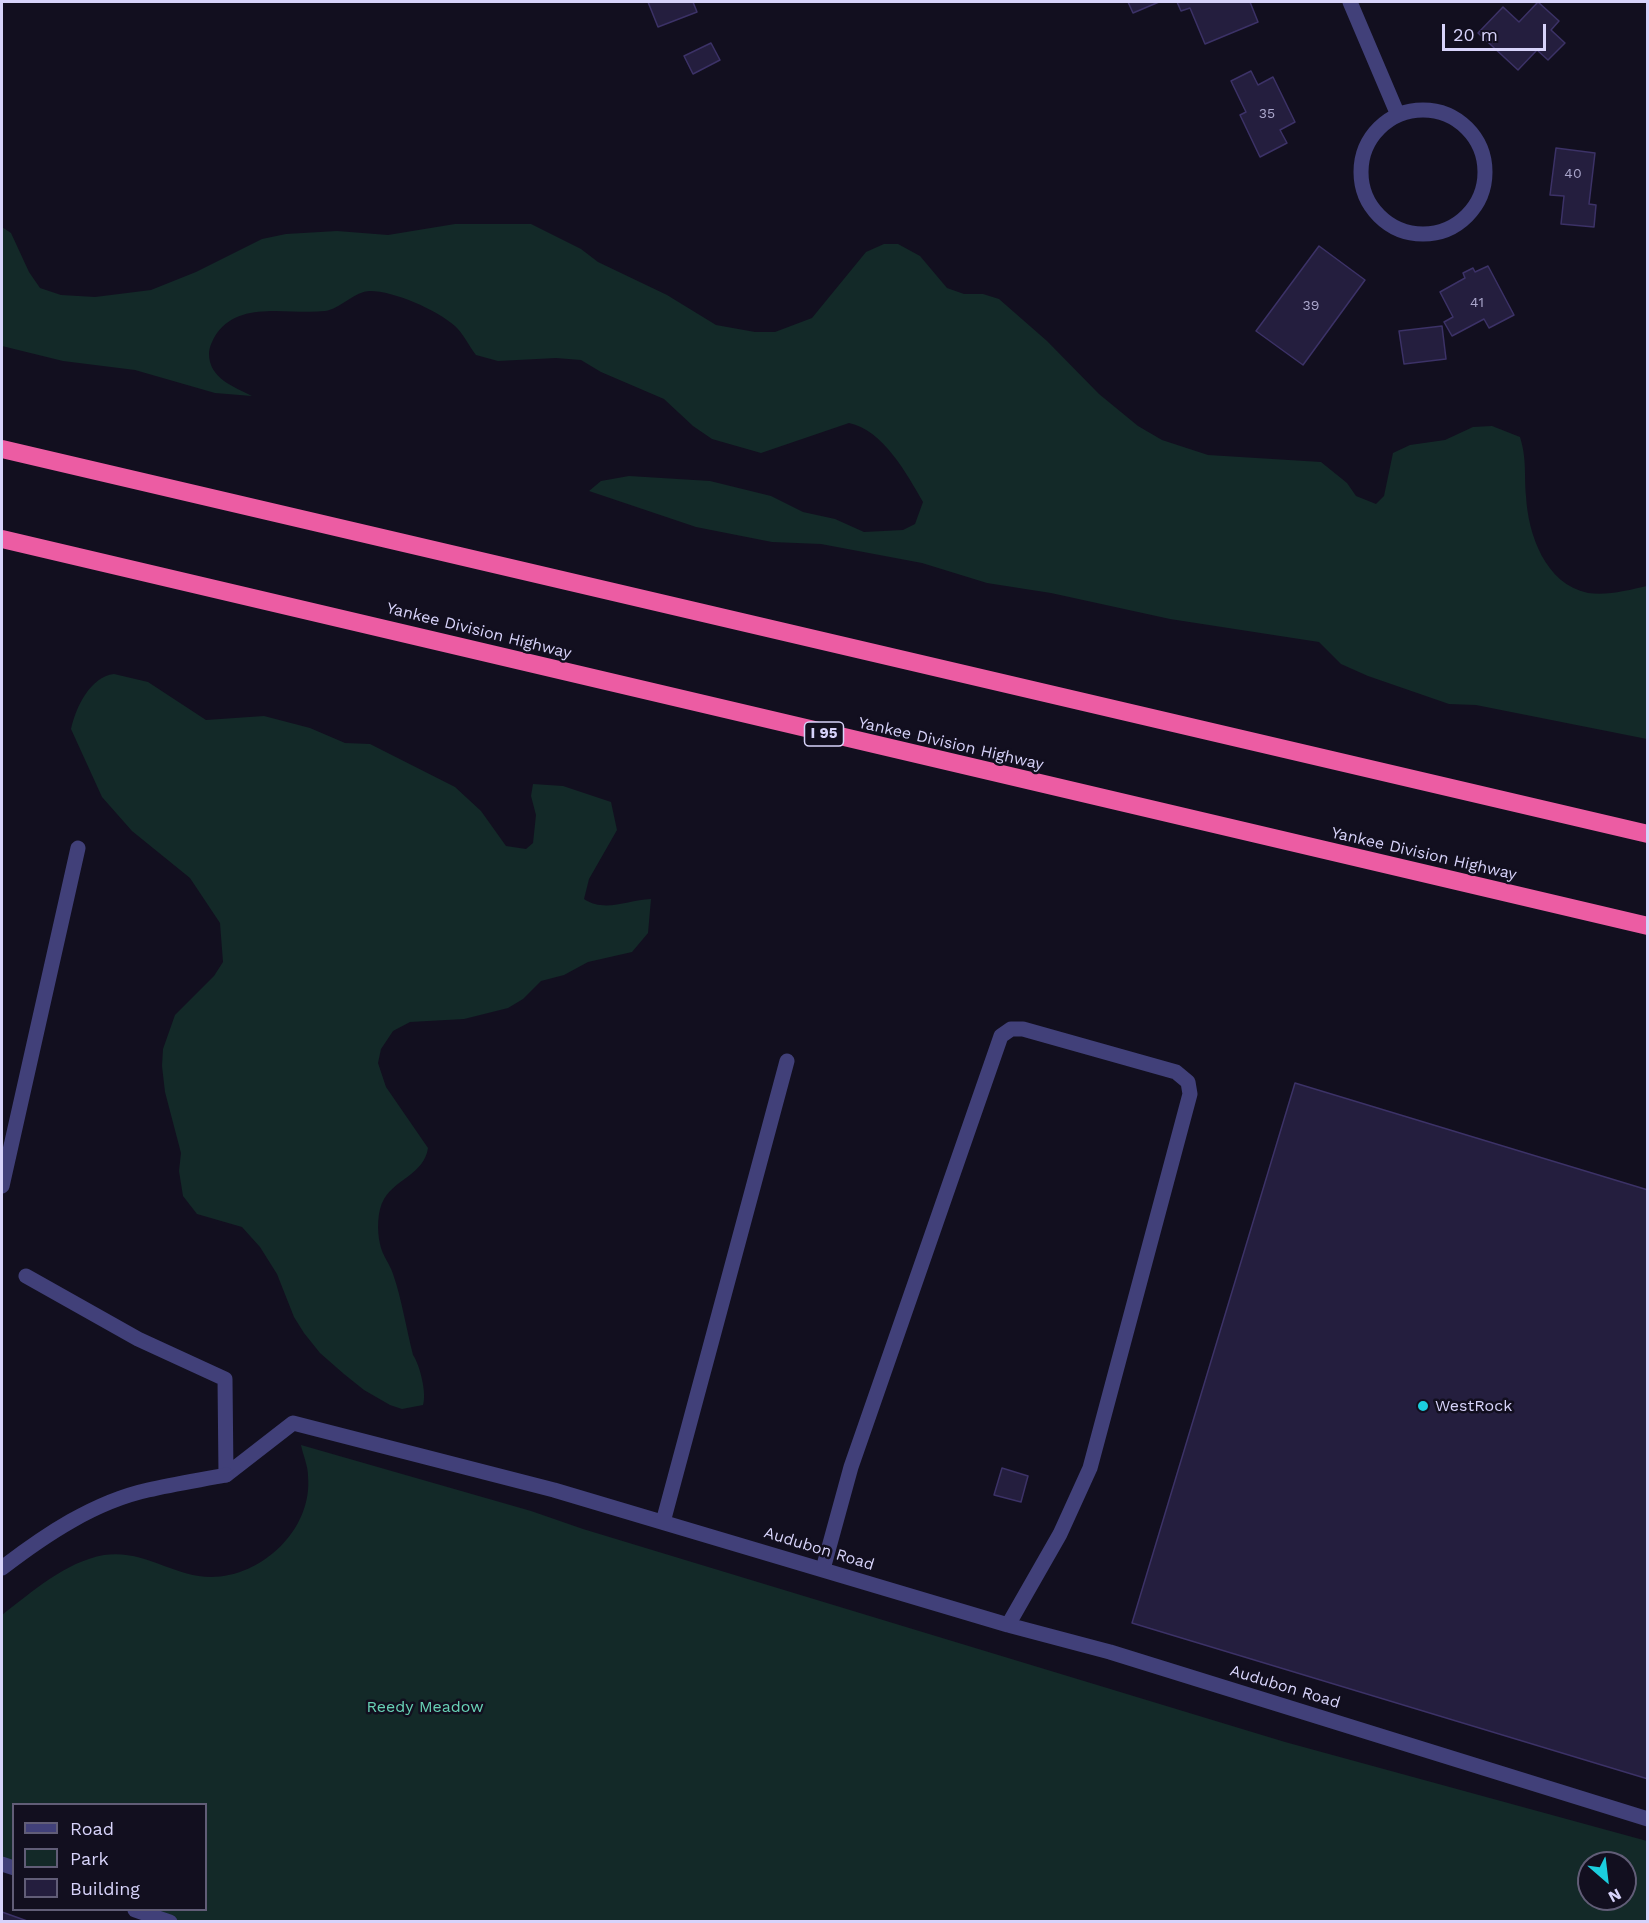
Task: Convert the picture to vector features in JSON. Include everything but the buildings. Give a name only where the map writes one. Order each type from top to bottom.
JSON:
[{"type":"highway","points":[[2,449],[620,595],[1184,722],[1647,834]]},
{"type":"highway","name":"Yankee Division Highway","points":[[2,539],[1647,926]]},
{"type":"street","points":[[1350,2],[1398,115]]},
{"type":"street","points":[[1421,110],[1445,114],[1465,126],[1479,146],[1485,170],[1481,193],[1468,214],[1449,228],[1425,233],[1401,230],[1381,217],[1367,197],[1361,174],[1365,150],[1378,130],[1398,115],[1421,110]]},
{"type":"street","points":[[2,1186],[78,848]]},
{"type":"street","points":[[823,1569],[851,1467],[1001,1036],[1011,1029],[1023,1029],[1176,1072],[1188,1082],[1190,1094],[1090,1468],[1060,1534],[1008,1625]]},
{"type":"street","points":[[663,1522],[787,1061]]},
{"type":"street","points":[[26,1276],[138,1338],[225,1379],[225,1475]]},
{"type":"street","name":"Audubon Road","points":[[2,1568],[55,1530],[123,1497],[225,1475],[293,1423],[554,1490],[1008,1625],[1110,1652],[1647,1819]]},
{"type":"street","points":[[138,1911],[170,1922]]},
{"type":"green space","points":[[455,224],[531,224],[581,249],[598,262],[667,295],[716,325],[755,332],[775,332],[812,318],[866,252],[884,244],[898,244],[920,256],[947,288],[964,294],[983,294],[999,299],[1047,341],[1099,394],[1138,426],[1162,440],[1208,455],[1321,462],[1347,483],[1356,496],[1376,504],[1384,496],[1393,453],[1410,445],[1445,440],[1473,427],[1492,426],[1520,437],[1524,453],[1530,526],[1535,541],[1550,568],[1573,588],[1588,593],[1610,593],[1647,586],[1647,739],[1476,705],[1449,704],[1368,676],[1341,664],[1319,642],[1170,619],[1051,593],[987,583],[922,563],[821,544],[772,542],[696,527],[589,491],[601,481],[629,476],[710,481],[771,496],[803,512],[835,519],[864,532],[903,530],[915,524],[923,502],[893,455],[873,434],[861,427],[849,423],[761,453],[712,439],[693,426],[664,399],[601,372],[581,360],[556,358],[498,361],[476,355],[461,332],[447,320],[415,302],[391,294],[364,292],[331,310],[266,311],[239,316],[227,323],[217,333],[212,343],[209,351],[210,362],[224,381],[252,396],[215,393],[135,370],[63,361],[2,346],[2,227],[11,233],[29,272],[40,288],[61,295],[95,297],[151,290],[196,272],[262,239],[286,234],[337,231],[388,235]]},
{"type":"green space","points":[[114,674],[148,682],[206,720],[264,716],[310,728],[345,743],[370,744],[455,787],[481,811],[506,846],[526,849],[533,843],[536,815],[531,796],[533,784],[563,786],[611,802],[617,830],[589,879],[584,899],[600,905],[616,905],[651,899],[648,933],[632,952],[588,962],[564,975],[541,981],[523,999],[508,1008],[464,1019],[410,1022],[393,1031],[381,1049],[378,1063],[386,1087],[428,1148],[416,1170],[389,1192],[384,1199],[380,1209],[378,1227],[381,1248],[392,1270],[413,1355],[420,1372],[424,1394],[423,1405],[402,1409],[390,1405],[364,1390],[344,1374],[320,1353],[304,1333],[294,1317],[277,1274],[260,1247],[242,1227],[197,1214],[183,1196],[179,1171],[181,1153],[165,1092],[163,1049],[175,1015],[214,976],[223,962],[220,923],[190,878],[132,831],[102,797],[71,729],[85,694],[105,676]]},
{"type":"green space","name":"Reedy Meadow","points":[[301,1445],[531,1511],[583,1529],[1285,1742],[1647,1841],[1647,1921],[171,1921],[135,1911],[207,1911],[207,1803],[12,1803],[12,1874],[2,1871],[2,1615],[62,1571],[104,1555],[119,1554],[146,1559],[197,1576],[230,1575],[248,1569],[265,1559],[293,1531],[302,1514],[307,1496],[308,1476]]},
{"type":"place","name":"WestRock","points":[[1423,1406]]}]
